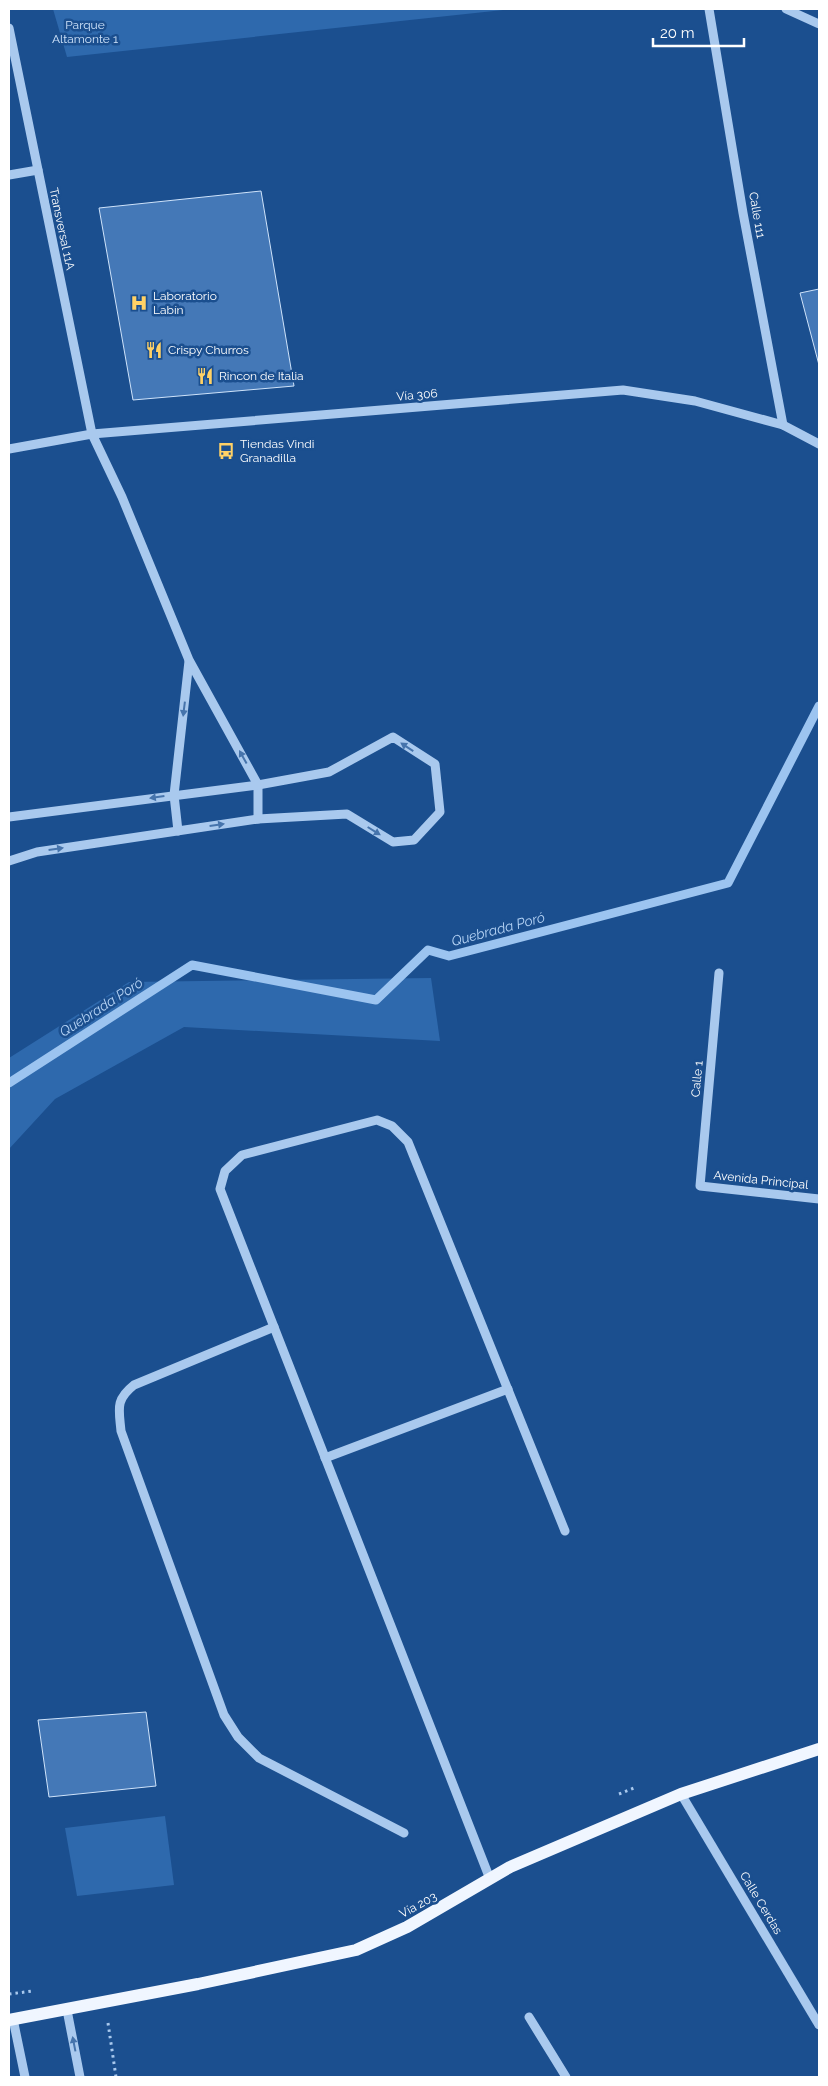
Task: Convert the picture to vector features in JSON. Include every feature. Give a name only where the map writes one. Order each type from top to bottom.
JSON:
[{"type":"main road","name":"Vía 203","points":[[11,2020],[105,2003],[356,1950],[407,1927],[510,1867],[681,1794],[819,1749]]},
{"type":"street","name":"Calle 111","points":[[709,9],[743,213],[783,425]]},
{"type":"street","points":[[786,9],[819,24]]},
{"type":"street","name":"Transversal 11A","points":[[9,28],[92,434],[122,497],[189,660],[258,785]]},
{"type":"street","points":[[9,175],[38,170]]},
{"type":"street","name":"Vía 306","points":[[9,449],[92,434],[624,390],[695,401],[783,425],[819,444]]},
{"type":"street","points":[[178,831],[174,795],[189,660]]},
{"type":"street","points":[[9,817],[258,785],[329,772],[393,738],[434,764],[440,812],[414,840],[392,842],[347,814],[258,820],[178,831],[37,852],[9,861]]},
{"type":"street","points":[[258,785],[258,820]]},
{"type":"street","name":"Calle 1","points":[[700,1186],[719,973]]},
{"type":"street","points":[[490,1879],[220,1190],[225,1171],[242,1155],[377,1120],[392,1126],[408,1142],[565,1531]]},
{"type":"street","name":"Avenida Principal","points":[[700,1186],[819,1199]]},
{"type":"street","points":[[274,1327],[134,1385],[122,1394],[119,1410],[121,1431],[224,1715],[238,1737],[259,1758],[404,1832]]},
{"type":"street","points":[[325,1458],[508,1389]]},
{"type":"street","name":"Calle Cerdas","points":[[681,1794],[819,2025]]},
{"type":"street","points":[[67,2010],[80,2077]]},
{"type":"street","points":[[529,2017],[566,2077]]},
{"type":"street","points":[[11,2020],[25,2077]]},
{"type":"path","points":[[105,2003],[116,2077]]},
{"type":"green space","name":"Parque Altamonte 1","points":[[53,9],[513,9],[67,57]]},
{"type":"green space","points":[[431,978],[440,1041],[184,1027],[55,1099],[9,1149],[9,1058],[129,982]]},
{"type":"green space","points":[[165,1816],[174,1885],[77,1896],[65,1828]]},
{"type":"building","points":[[261,191],[294,386],[133,400],[99,208]]},
{"type":"building","points":[[819,289],[819,365],[800,293]]},
{"type":"building","points":[[146,1712],[156,1786],[49,1797],[38,1720]]},
{"type":"waterway","name":"Quebrada Poró","points":[[9,1083],[192,965],[376,1000],[428,950],[449,956],[728,883],[819,706]]},
{"type":"place","name":"Laboratorio Labín","points":[[139,303]]},
{"type":"place","name":"Crispy Churros","points":[[154,350]]},
{"type":"place","name":"Rincon de Italia","points":[[205,376]]},
{"type":"place","name":"Tiendas Vindi Granadilla","points":[[226,451]]}]
